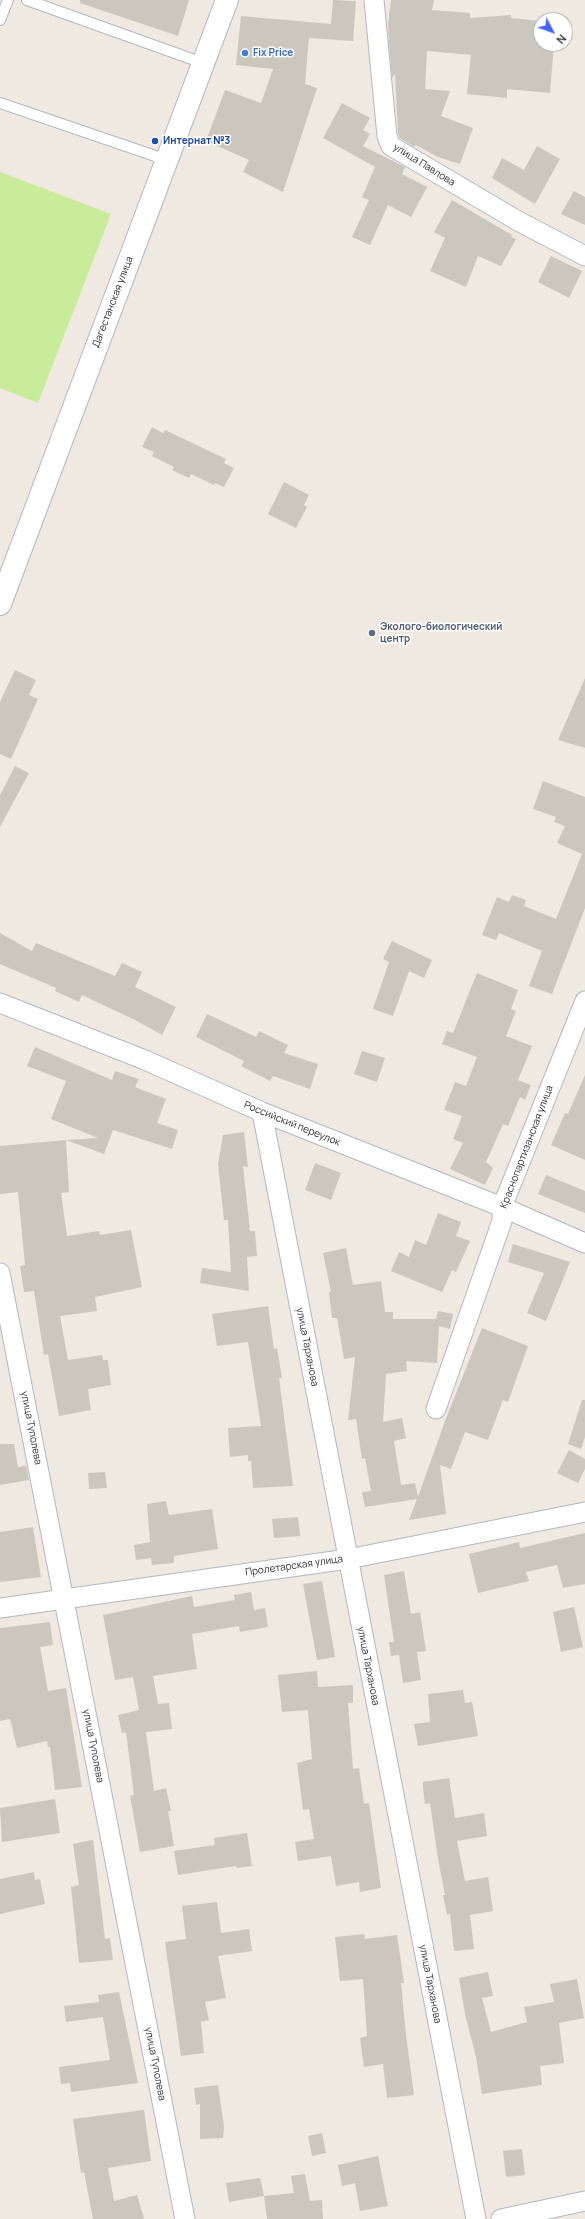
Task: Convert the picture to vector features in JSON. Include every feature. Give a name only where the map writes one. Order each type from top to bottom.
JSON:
[{"type":"street","name":"Дагестанская улица","points":[[0,604],[227,0]]},
{"type":"street","name":"улица Павлова","points":[[374,0],[387,136],[391,146],[518,221],[585,256]]},
{"type":"street","name":"Краснопартизанская улица","points":[[436,1408],[502,1221],[502,1207],[585,1001]]},
{"type":"street","name":"Российский переулок","points":[[0,1003],[145,1060],[262,1112],[502,1207],[585,1243]]},
{"type":"street","name":"улица Тарханова","points":[[262,1112],[476,2219]]},
{"type":"street","name":"улица Туполева","points":[[0,1273],[65,1598],[185,2219]]},
{"type":"street","name":"Пролетарская улица","points":[[0,1608],[348,1559],[585,1512]]},
{"type":"street","points":[[501,2219],[585,2201]]},
{"type":"lane","points":[[0,20],[8,0]]},
{"type":"lane","points":[[27,0],[203,63]]},
{"type":"lane","points":[[0,103],[167,160]]},
{"type":"green space","points":[[0,172],[111,214],[38,403],[0,388]]},
{"type":"building","points":[[80,0],[189,0],[178,36],[80,3]]},
{"type":"building","points":[[333,0],[356,1],[353,41],[309,38],[305,84],[317,88],[283,192],[243,172],[249,160],[206,141],[225,90],[261,103],[273,69],[236,65],[241,16],[331,24]]},
{"type":"building","points":[[391,0],[434,0],[432,10],[470,13],[470,18],[511,15],[511,18],[533,20],[533,52],[553,52],[550,93],[507,89],[507,98],[467,94],[471,55],[427,51],[425,89],[450,91],[441,116],[473,128],[460,164],[438,157],[416,145],[414,147],[400,138],[398,133],[395,74],[392,78],[388,24]]},
{"type":"building","points":[[342,103],[370,118],[363,130],[370,134],[363,146],[405,167],[402,174],[427,187],[411,217],[388,205],[370,245],[352,237],[369,200],[362,197],[375,167],[323,138]]},
{"type":"building","points":[[537,146],[560,159],[535,204],[492,178],[502,158],[524,170]]},
{"type":"building","points":[[574,191],[585,197],[585,225],[561,214]]},
{"type":"building","points":[[452,200],[512,235],[511,237],[516,239],[501,266],[478,256],[466,287],[430,271],[445,238],[434,232]]},
{"type":"building","points":[[551,256],[582,271],[569,298],[538,282]]},
{"type":"building","points":[[152,427],[163,433],[165,430],[226,459],[224,463],[234,468],[224,487],[215,483],[214,485],[191,474],[189,478],[172,470],[174,467],[152,456],[154,452],[142,447]]},
{"type":"building","points":[[284,482],[309,495],[304,505],[307,507],[296,528],[268,514]]},
{"type":"building","points":[[15,670],[36,680],[29,695],[38,699],[11,759],[0,754],[0,702]]},
{"type":"building","points":[[585,678],[585,748],[558,740]]},
{"type":"building","points":[[15,766],[29,773],[0,827],[0,795]]},
{"type":"building","points":[[543,781],[585,797],[585,908],[552,994],[529,986],[542,951],[499,933],[496,940],[482,935],[497,897],[509,902],[512,895],[526,900],[524,906],[556,919],[582,854],[557,843],[565,826],[554,822],[556,817],[533,809]]},
{"type":"building","points":[[0,933],[32,951],[36,943],[115,976],[122,963],[142,972],[135,987],[176,1007],[162,1035],[137,1021],[82,995],[79,1002],[55,991],[56,988],[0,964]]},
{"type":"building","points":[[392,941],[432,960],[424,978],[409,971],[393,1016],[373,1009],[389,962],[383,959]]},
{"type":"building","points":[[477,973],[518,990],[511,1009],[516,1011],[506,1036],[532,1046],[518,1080],[531,1085],[525,1100],[520,1097],[508,1126],[503,1124],[486,1162],[493,1168],[485,1185],[450,1169],[463,1143],[453,1139],[462,1116],[444,1110],[455,1082],[466,1086],[477,1057],[442,1044],[447,1031],[453,1033]]},
{"type":"building","points":[[207,1014],[256,1037],[259,1031],[288,1045],[284,1053],[318,1064],[310,1089],[273,1076],[270,1081],[241,1066],[244,1061],[196,1037]]},
{"type":"building","points":[[35,1047],[112,1080],[115,1071],[139,1079],[135,1087],[166,1099],[157,1123],[178,1130],[172,1149],[113,1130],[104,1154],[66,1140],[98,1138],[51,1119],[66,1081],[27,1066]]},
{"type":"building","points":[[362,1051],[385,1058],[377,1082],[354,1074]]},
{"type":"building","points":[[585,1075],[585,1160],[551,1145],[565,1113],[568,1114]]},
{"type":"building","points":[[244,1132],[248,1167],[243,1166],[250,1231],[255,1231],[257,1256],[247,1257],[249,1291],[200,1283],[202,1268],[231,1272],[228,1220],[224,1220],[218,1164],[223,1135]]},
{"type":"building","points":[[66,1140],[69,1192],[61,1193],[67,1236],[99,1231],[100,1235],[131,1230],[142,1287],[95,1297],[97,1311],[60,1316],[68,1360],[102,1355],[103,1360],[108,1360],[111,1385],[88,1389],[91,1410],[59,1416],[48,1354],[44,1355],[34,1291],[24,1292],[20,1266],[25,1265],[18,1192],[0,1194],[0,1146]]},
{"type":"building","points":[[315,1163],[341,1173],[331,1200],[305,1190]]},
{"type":"building","points":[[546,1175],[585,1191],[585,1213],[538,1194]]},
{"type":"building","points":[[438,1213],[461,1222],[456,1236],[470,1241],[456,1272],[452,1270],[442,1292],[391,1271],[399,1252],[409,1257],[415,1240],[426,1245]]},
{"type":"building","points":[[513,1244],[570,1262],[546,1321],[527,1313],[544,1273],[508,1262]]},
{"type":"building","points":[[346,1248],[353,1285],[381,1281],[385,1312],[393,1312],[393,1319],[436,1319],[438,1311],[453,1314],[450,1329],[439,1326],[437,1363],[406,1361],[407,1371],[386,1374],[383,1422],[402,1418],[406,1438],[394,1441],[401,1485],[415,1483],[418,1497],[445,1421],[482,1328],[528,1346],[508,1402],[503,1400],[488,1440],[465,1432],[451,1469],[440,1465],[446,1514],[409,1520],[417,1499],[365,1507],[362,1492],[371,1491],[365,1458],[362,1459],[356,1419],[348,1420],[355,1357],[344,1359],[337,1318],[332,1318],[329,1292],[331,1292],[323,1253]]},
{"type":"building","points":[[268,1306],[274,1349],[277,1348],[282,1378],[279,1378],[293,1486],[253,1488],[251,1461],[248,1461],[248,1455],[230,1457],[228,1428],[261,1426],[248,1342],[217,1346],[212,1314]]},
{"type":"building","points":[[582,1400],[585,1400],[585,1437],[581,1449],[568,1444]]},
{"type":"building","points":[[0,1444],[14,1444],[18,1467],[26,1466],[29,1480],[0,1485]]},
{"type":"building","points":[[569,1450],[585,1459],[585,1469],[578,1483],[557,1473]]},
{"type":"building","points":[[105,1472],[107,1488],[89,1489],[88,1473]]},
{"type":"building","points":[[166,1501],[169,1515],[212,1509],[218,1549],[174,1556],[174,1563],[152,1565],[151,1558],[136,1560],[134,1545],[150,1542],[147,1504]]},
{"type":"building","points":[[298,1517],[300,1536],[274,1538],[272,1519]]},
{"type":"building","points":[[33,1527],[41,1577],[0,1582],[0,1532]]},
{"type":"building","points":[[585,1533],[585,1584],[563,1588],[557,1565],[526,1572],[529,1581],[478,1593],[469,1554],[519,1542],[520,1548]]},
{"type":"building","points":[[404,1571],[411,1614],[420,1612],[426,1651],[417,1652],[421,1680],[403,1683],[399,1655],[391,1656],[389,1642],[394,1642],[384,1575]]},
{"type":"building","points":[[322,1581],[335,1657],[317,1660],[303,1584]]},
{"type":"building","points":[[251,1592],[254,1610],[265,1608],[268,1627],[240,1632],[239,1626],[192,1634],[197,1669],[153,1676],[158,1704],[169,1703],[172,1729],[146,1732],[154,1791],[166,1788],[171,1811],[168,1811],[174,1846],[140,1852],[130,1796],[134,1795],[126,1732],[122,1733],[118,1715],[139,1710],[133,1677],[115,1680],[103,1615],[192,1596],[194,1607],[235,1600],[234,1595]]},
{"type":"building","points":[[574,1607],[583,1647],[561,1652],[553,1612]]},
{"type":"building","points":[[50,1622],[53,1645],[40,1647],[48,1691],[66,1688],[82,1787],[55,1790],[50,1747],[48,1747],[47,1741],[17,1748],[10,1719],[0,1721],[0,1628]]},
{"type":"building","points":[[317,1671],[318,1687],[353,1685],[353,1703],[348,1703],[353,1769],[359,1768],[364,1804],[369,1803],[381,1888],[360,1892],[359,1882],[336,1886],[331,1856],[298,1861],[295,1842],[314,1839],[309,1809],[303,1810],[297,1763],[312,1759],[308,1710],[282,1712],[278,1675]]},
{"type":"building","points":[[463,1690],[465,1703],[472,1702],[478,1736],[418,1746],[414,1724],[430,1722],[428,1694]]},
{"type":"building","points":[[449,1778],[455,1818],[484,1813],[487,1836],[457,1841],[465,1881],[488,1877],[493,1911],[470,1915],[474,1949],[454,1951],[450,1914],[447,1915],[443,1895],[445,1895],[430,1803],[425,1804],[423,1788],[423,1782]]},
{"type":"building","points":[[55,1799],[60,1833],[2,1842],[0,1808]]},
{"type":"building","points":[[247,1833],[252,1866],[237,1868],[236,1866],[178,1875],[174,1851],[215,1845],[214,1838]]},
{"type":"building","points":[[93,1840],[105,1939],[110,1938],[113,1960],[79,1963],[71,1887],[79,1885],[73,1844]]},
{"type":"building","points":[[34,1872],[35,1880],[40,1879],[45,1904],[0,1914],[0,1879]]},
{"type":"building","points":[[217,1902],[221,1933],[249,1929],[252,1951],[218,1956],[226,1998],[205,2002],[209,2020],[201,2022],[204,2053],[181,2056],[165,1942],[186,1939],[182,1906]]},
{"type":"building","points":[[364,1934],[365,1939],[397,1935],[404,1983],[401,1983],[414,2095],[387,2098],[383,2064],[364,2067],[360,2038],[367,2036],[363,1979],[340,1981],[335,1937]]},
{"type":"building","points":[[488,1972],[493,1996],[482,1998],[491,2032],[527,2022],[524,2007],[554,2002],[550,1984],[577,1979],[584,2018],[559,2023],[564,2063],[540,2066],[542,2085],[482,2094],[476,2057],[465,2014],[459,1978]]},
{"type":"building","points":[[119,1992],[138,2083],[71,2092],[70,2083],[61,2084],[59,2067],[110,2060],[103,2017],[66,2022],[64,2006],[99,2002],[98,1995]]},
{"type":"building","points":[[218,2085],[224,2127],[223,2138],[200,2139],[200,2104],[196,2105],[194,2088]]},
{"type":"building","points":[[144,2110],[151,2161],[108,2168],[114,2201],[137,2195],[144,2219],[93,2219],[84,2172],[81,2173],[73,2119]]},
{"type":"building","points":[[322,2133],[326,2153],[312,2156],[308,2136]]},
{"type":"building","points":[[522,2149],[525,2175],[506,2177],[503,2151]]},
{"type":"building","points":[[378,2156],[388,2206],[360,2211],[355,2183],[342,2186],[338,2165]]},
{"type":"building","points":[[305,2174],[310,2201],[322,2200],[323,2219],[267,2219],[264,2196],[294,2193],[291,2176]]},
{"type":"building","points":[[260,2178],[264,2196],[229,2202],[226,2183]]},
{"type":"place","name":"Fix Price","points":[[245,53]]},
{"type":"place","name":"Интернат №3","points":[[155,141]]},
{"type":"place","name":"Эколого-биологический центр","points":[[372,633]]}]
